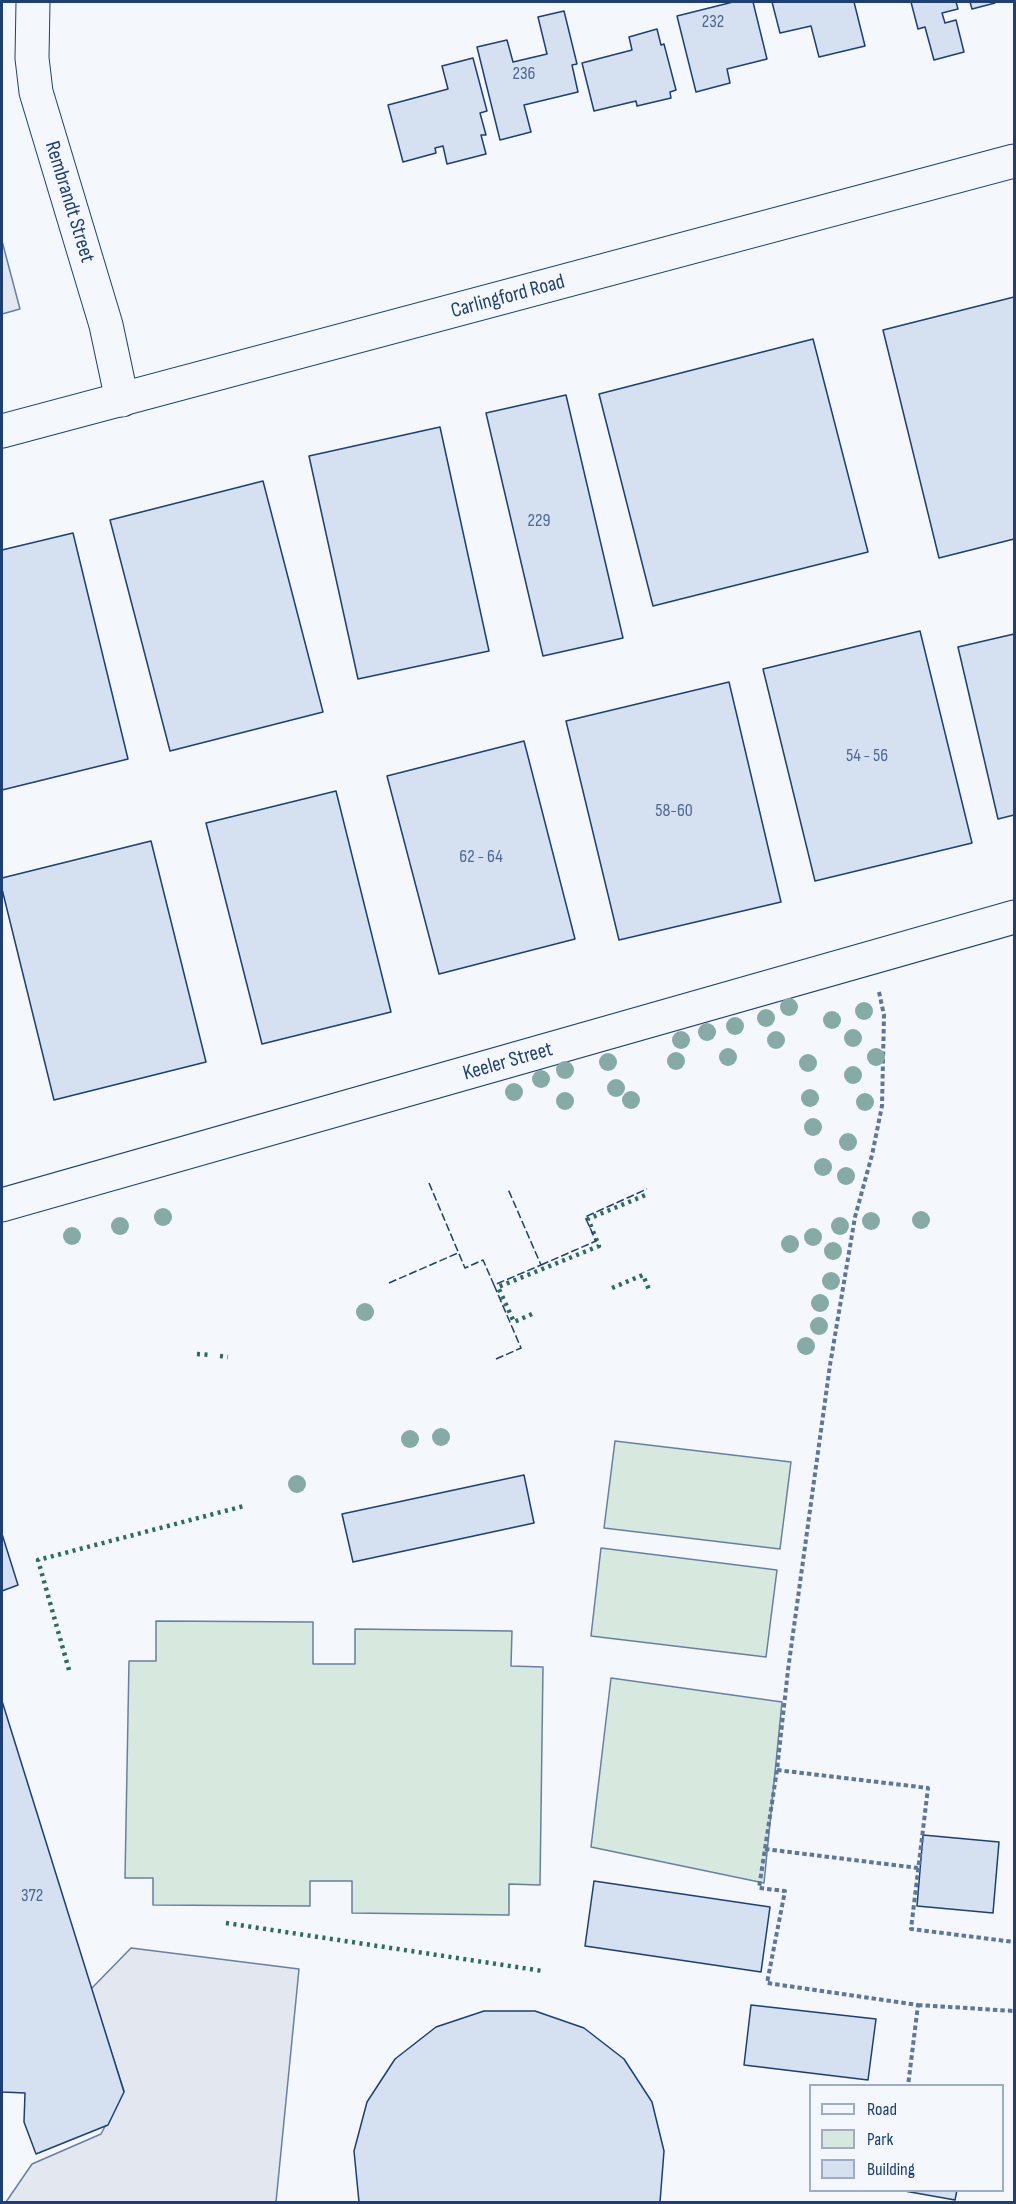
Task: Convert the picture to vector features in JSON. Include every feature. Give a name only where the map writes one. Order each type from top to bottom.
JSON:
[{"type":"street","name":"Rembrandt Street","points":[[33,2],[32,58],[36,92],[106,325],[122,400]]},
{"type":"street","name":"Carlingford Road","points":[[2,431],[1014,161]]},
{"type":"street","name":"Keeler Street","points":[[2,1205],[1014,917]]},
{"type":"path","points":[[871,959],[884,1015],[882,1106],[872,1155],[855,1217],[832,1354],[789,1659],[777,1770],[759,1888],[784,1891],[767,1983],[918,2005],[1014,2010]]},
{"type":"path","points":[[777,1770],[928,1788],[911,1929],[1014,1942]]},
{"type":"path","points":[[765,1849],[918,1868]]},
{"type":"path","points":[[908,2084],[918,2005]]},
{"type":"green space","points":[[615,1441],[791,1462],[780,1549],[604,1528]]},
{"type":"green space","points":[[601,1548],[777,1570],[766,1657],[591,1636]]},
{"type":"green space","points":[[156,1621],[313,1622],[313,1664],[355,1664],[355,1629],[512,1631],[511,1666],[543,1667],[540,1885],[509,1884],[509,1915],[352,1913],[352,1881],[310,1881],[310,1906],[153,1905],[153,1878],[125,1878],[129,1661],[156,1661]]},
{"type":"green space","points":[[611,1678],[782,1702],[764,1883],[591,1847]]},
{"type":"shaded area","points":[[2,241],[20,309],[2,314]]},
{"type":"shaded area","points":[[131,1948],[299,1969],[276,2202],[6,2202],[32,2164],[101,2134],[124,2091],[91,1989]]},
{"type":"building","points":[[733,2],[753,2],[767,59],[727,69],[730,83],[696,92],[677,16]]},
{"type":"building","points":[[772,2],[854,2],[865,46],[819,57],[811,26],[780,33]]},
{"type":"building","points":[[911,2],[956,2],[958,9],[942,13],[945,23],[956,20],[964,52],[934,60],[925,27],[918,29]]},
{"type":"building","points":[[970,2],[995,2],[995,3],[972,9]]},
{"type":"building","points":[[564,11],[577,64],[572,65],[578,92],[524,105],[531,132],[500,140],[477,47],[507,40],[513,62],[547,54],[538,17]]},
{"type":"building","points":[[657,29],[661,45],[664,44],[676,90],[670,92],[671,98],[637,106],[636,101],[594,111],[582,63],[632,50],[629,37]]},
{"type":"building","points":[[473,58],[487,111],[480,113],[486,135],[481,135],[486,154],[447,164],[443,146],[435,148],[436,153],[403,162],[388,105],[448,89],[442,66]]},
{"type":"building","points":[[1014,297],[1014,539],[939,558],[883,330]]},
{"type":"building","points":[[813,339],[868,552],[653,606],[599,394]]},
{"type":"building","points":[[566,395],[623,638],[543,656],[486,413]]},
{"type":"building","points":[[440,427],[489,651],[358,679],[309,456]]},
{"type":"building","points":[[263,481],[323,712],[170,751],[110,520]]},
{"type":"building","points":[[73,533],[128,759],[2,790],[2,550]]},
{"type":"building","points":[[920,631],[972,843],[815,881],[763,669]]},
{"type":"building","points":[[1014,634],[1014,815],[998,819],[958,647]]},
{"type":"building","points":[[729,682],[781,902],[619,940],[566,721]]},
{"type":"building","points":[[524,741],[575,939],[439,974],[387,776]]},
{"type":"building","points":[[336,791],[391,1012],[262,1044],[206,823]]},
{"type":"building","points":[[151,841],[206,1062],[54,1100],[2,889],[2,878]]},
{"type":"building","points":[[524,1475],[534,1523],[353,1562],[342,1514]]},
{"type":"building","points":[[2,1534],[18,1585],[2,1591]]},
{"type":"building","points":[[2,1701],[124,2092],[108,2125],[36,2154],[24,2122],[25,2093],[2,2092]]},
{"type":"building","points":[[923,1835],[999,1842],[993,1913],[917,1906]]},
{"type":"building","points":[[594,1881],[770,1907],[761,1972],[585,1946]]},
{"type":"building","points":[[751,2005],[876,2019],[868,2080],[744,2065]]},
{"type":"building","points":[[484,2011],[535,2011],[584,2028],[624,2059],[652,2102],[664,2151],[660,2202],[359,2202],[354,2151],[367,2102],[395,2059],[436,2027]]},
{"type":"building","points":[[910,2192],[957,2192],[955,2200]]},
{"type":"hedge","points":[[532,1314],[514,1322],[498,1287],[599,1246],[588,1219],[648,1194]]},
{"type":"hedge","points":[[612,1288],[643,1275],[650,1292]]},
{"type":"hedge","points":[[197,1354],[212,1355]]},
{"type":"hedge","points":[[220,1356],[228,1357]]},
{"type":"hedge","points":[[69,1670],[38,1560],[244,1506]]},
{"type":"hedge","points":[[226,1923],[543,1971]]},
{"type":"fence","points":[[429,1183],[465,1268],[483,1260],[494,1285]]},
{"type":"fence","points":[[496,1359],[521,1348],[494,1285],[541,1265],[508,1189]]},
{"type":"fence","points":[[541,1265],[596,1241],[585,1217],[647,1189]]},
{"type":"fence","points":[[389,1283],[458,1253]]}]
